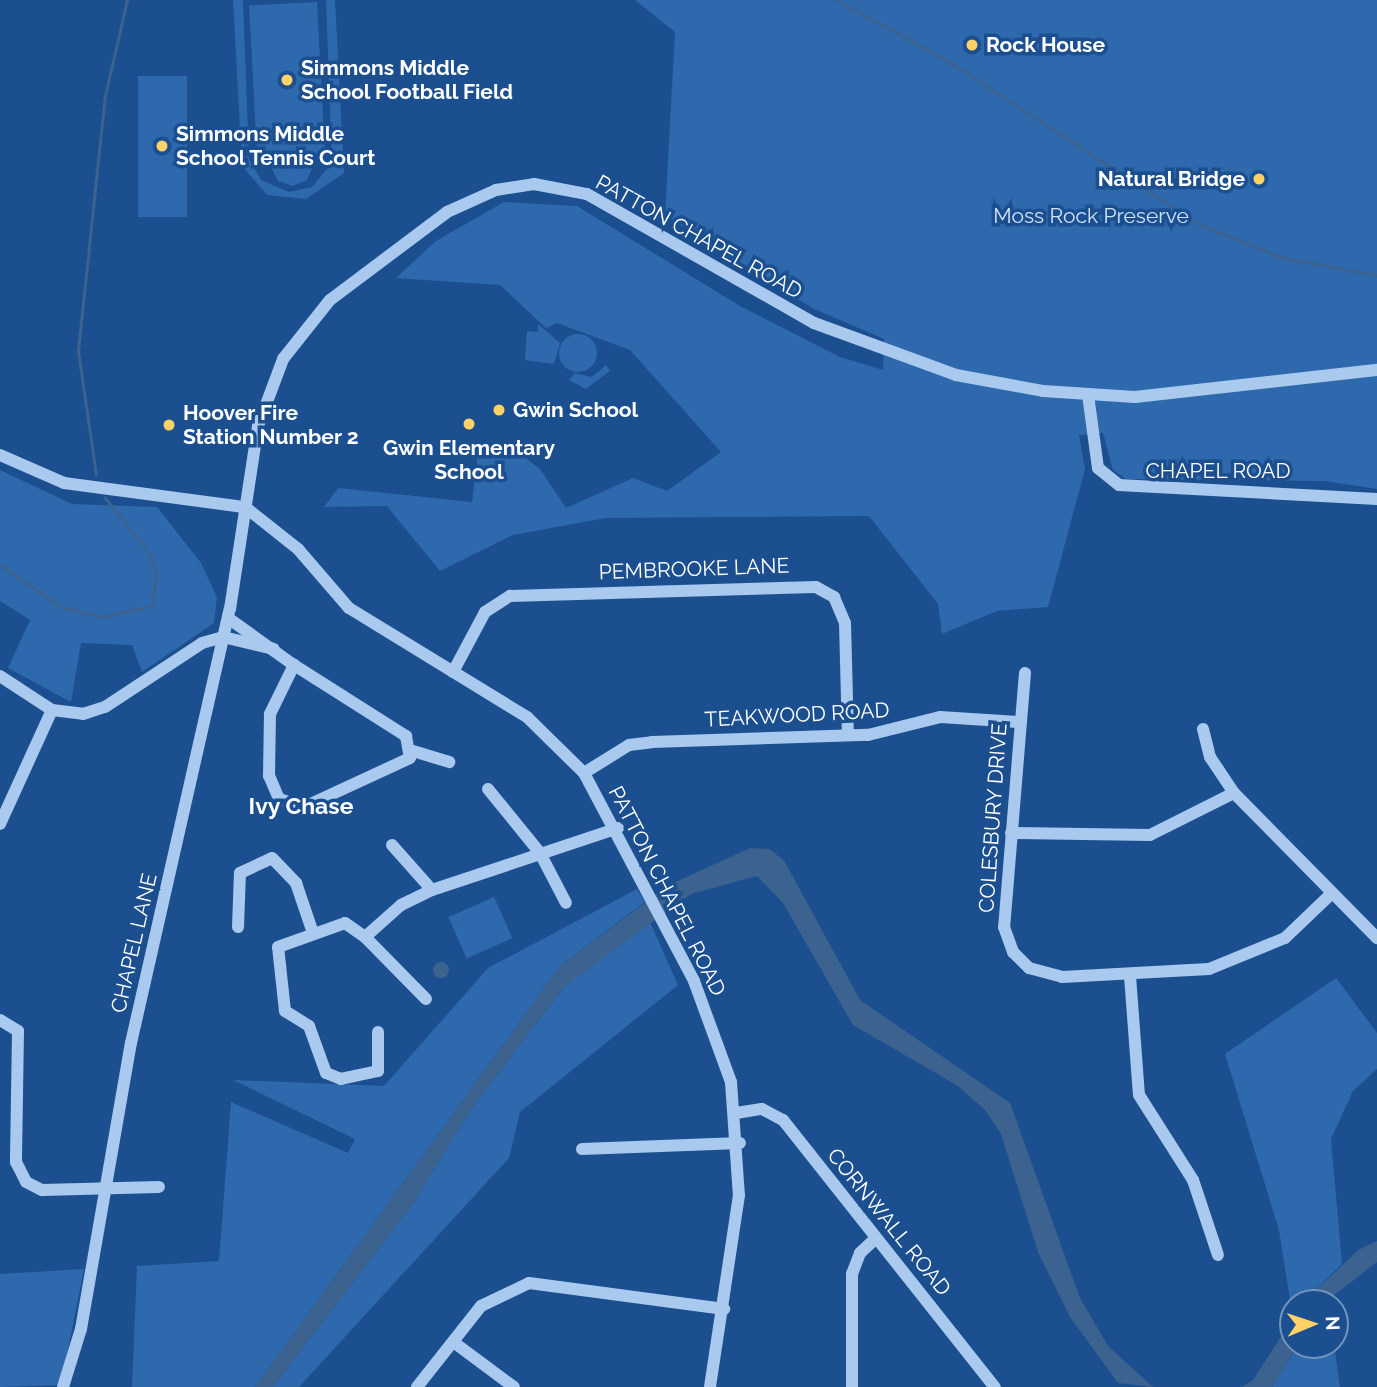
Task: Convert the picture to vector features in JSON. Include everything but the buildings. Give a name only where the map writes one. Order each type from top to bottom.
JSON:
[{"type":"street","name":"PATTON CHAPEL ROAD","points":[[710,1387],[724,1309],[740,1143],[721,1042],[618,828],[584,774],[527,717],[349,608],[298,549],[245,507],[262,415],[283,359],[303,329],[330,300],[447,212],[512,186],[587,194],[814,323],[873,348],[956,375],[1088,395],[1169,395],[1377,370]]},
{"type":"street","name":"CHAPEL ROAD","points":[[1088,395],[1087,427],[1098,468],[1119,485],[1377,499]]},
{"type":"street","points":[[0,455],[64,484],[245,507]]},
{"type":"street","name":"CHAPEL LANE","points":[[63,1387],[80,1329],[131,1043],[228,618],[245,507]]},
{"type":"street","name":"PEMBROOKE LANE","points":[[453,672],[481,618],[510,596],[816,587],[834,597],[845,623],[848,735]]},
{"type":"street","points":[[228,618],[294,665],[396,728],[413,751],[449,762]]},
{"type":"street","points":[[0,676],[52,710],[83,714],[105,707],[202,643],[223,637],[274,649]]},
{"type":"street","points":[[294,665],[270,715],[269,776],[279,799],[294,807],[316,803],[402,764],[413,751]]},
{"type":"street","name":"COLESBURY DRIVE","points":[[1025,673],[1004,927],[1013,952],[1049,976],[1130,976],[1209,969],[1247,957],[1284,938],[1330,895]]},
{"type":"street","points":[[0,824],[52,710]]},
{"type":"street","name":"TEAKWOOD ROAD","points":[[584,774],[629,745],[848,735],[940,717],[1019,722]]},
{"type":"street","points":[[1203,729],[1210,757],[1234,793],[1330,895],[1377,938]]},
{"type":"street","points":[[488,789],[540,853],[566,904]]},
{"type":"street","points":[[1011,832],[1150,835],[1234,793]]},
{"type":"street","points":[[365,937],[401,905],[432,890],[618,828]]},
{"type":"street","points":[[392,845],[432,890]]},
{"type":"street","points":[[238,927],[240,873],[272,858],[300,890],[312,930]]},
{"type":"street","points":[[377,1032],[378,1072],[341,1079],[319,1064],[309,1026],[285,1011],[278,947],[312,930],[345,923],[365,937],[426,999]]},
{"type":"street","points":[[1130,976],[1139,1095],[1193,1180],[1217,1255]]},
{"type":"street","points":[[0,1020],[15,1024],[19,1173],[42,1190],[159,1187]]},
{"type":"street","name":"CORNWALL ROAD","points":[[736,1113],[762,1109],[783,1120],[995,1387]]},
{"type":"street","points":[[582,1149],[740,1143]]},
{"type":"street","points":[[852,1387],[852,1274],[860,1253],[876,1238]]},
{"type":"street","points":[[417,1387],[456,1344],[481,1306],[529,1283],[724,1309]]},
{"type":"street","points":[[456,1344],[514,1387]]},
{"type":"green space","points":[[233,0],[243,0],[249,159],[261,180],[289,192],[312,187],[332,163],[326,0],[335,0],[344,173],[306,199],[267,195],[242,166]]},
{"type":"green space","name":"Moss Rock Preserve","points":[[635,0],[1377,0],[1377,489],[1324,481],[1126,479],[1113,470],[1103,433],[1079,435],[1085,469],[1048,607],[997,611],[942,634],[938,604],[869,516],[606,518],[513,535],[440,571],[387,506],[324,507],[338,488],[472,502],[479,444],[520,454],[540,469],[566,508],[633,478],[667,491],[721,452],[630,350],[557,323],[546,328],[500,285],[396,278],[436,241],[504,202],[577,206],[740,306],[840,357],[883,370],[884,339],[812,308],[665,215],[675,32]]},
{"type":"green space","name":"Simmons Middle School Football Field","points":[[317,2],[325,154],[257,157],[249,6]]},
{"type":"green space","name":"Simmons Middle School Tennis Court","points":[[138,76],[187,76],[187,217],[138,217]]},
{"type":"green space","points":[[295,161],[313,166],[307,180],[293,186],[278,181],[271,167]]},
{"type":"green space","points":[[538,324],[560,343],[554,364],[525,360],[527,331],[538,332]]},
{"type":"green space","points":[[578,334],[591,340],[597,353],[591,366],[578,372],[565,366],[559,353],[565,340]]},
{"type":"green space","points":[[606,365],[610,371],[586,389],[569,380],[575,373],[592,377]]},
{"type":"green space","points":[[0,470],[72,504],[157,507],[201,563],[217,597],[214,623],[142,672],[132,645],[81,643],[71,702],[8,668],[30,620],[0,601]]},
{"type":"green space","points":[[637,889],[645,902],[560,966],[255,1387],[132,1387],[137,1266],[219,1261],[231,1102],[348,1153],[355,1139],[233,1080],[384,1086],[488,968]]},
{"type":"green space","points":[[494,897],[512,938],[467,958],[448,917]]},
{"type":"green space","points":[[649,920],[678,985],[520,1112],[509,1158],[299,1387],[273,1387],[412,1205],[470,1111],[564,987]]},
{"type":"green space","points":[[1336,978],[1377,1033],[1377,1069],[1353,1091],[1331,1139],[1342,1264],[1317,1289],[1288,1289],[1279,1230],[1225,1054]]},
{"type":"green space","points":[[84,1269],[61,1385],[0,1387],[0,1274]]},
{"type":"green space","points":[[1289,1359],[1336,1359],[1340,1387],[1272,1387]]},
{"type":"shaded area","points":[[750,848],[770,849],[785,862],[860,1000],[1010,1103],[1080,1298],[1108,1346],[1153,1387],[1118,1383],[1070,1317],[1038,1252],[1001,1134],[985,1110],[958,1086],[853,1025],[783,903],[757,876],[691,894],[564,987],[470,1111],[412,1205],[273,1387],[255,1387],[560,966],[669,885]]},
{"type":"shaded area","points":[[438,962],[444,962],[449,970],[447,976],[438,978],[433,973],[433,967]]},
{"type":"shaded area","points":[[1377,1241],[1377,1262],[1342,1289],[1318,1289],[1358,1250]]},
{"type":"shaded area","points":[[1279,1340],[1279,1359],[1289,1359],[1272,1387],[1242,1387],[1253,1380]]},
{"type":"waterway","points":[[96,475],[78,351],[105,96],[127,0]]},
{"type":"waterway","points":[[836,0],[942,57],[1201,225],[1283,258],[1377,275]]},
{"type":"waterway","points":[[0,565],[62,607],[101,617],[152,606],[156,575],[150,554],[105,498]]},
{"type":"place","name":"Rock House","points":[[972,45]]},
{"type":"place","name":"Simmons Middle School Football Field","points":[[287,80]]},
{"type":"place","name":"Simmons Middle School Tennis Court","points":[[162,146]]},
{"type":"place","name":"Natural Bridge","points":[[1259,179]]},
{"type":"place","name":"Gwin School","points":[[499,410]]},
{"type":"place","name":"Gwin Elementary School","points":[[469,424]]},
{"type":"place","name":"Hoover Fire Station Number 2","points":[[169,425]]},
{"type":"district","name":"Ivy Chase","points":[[301,806]]}]
